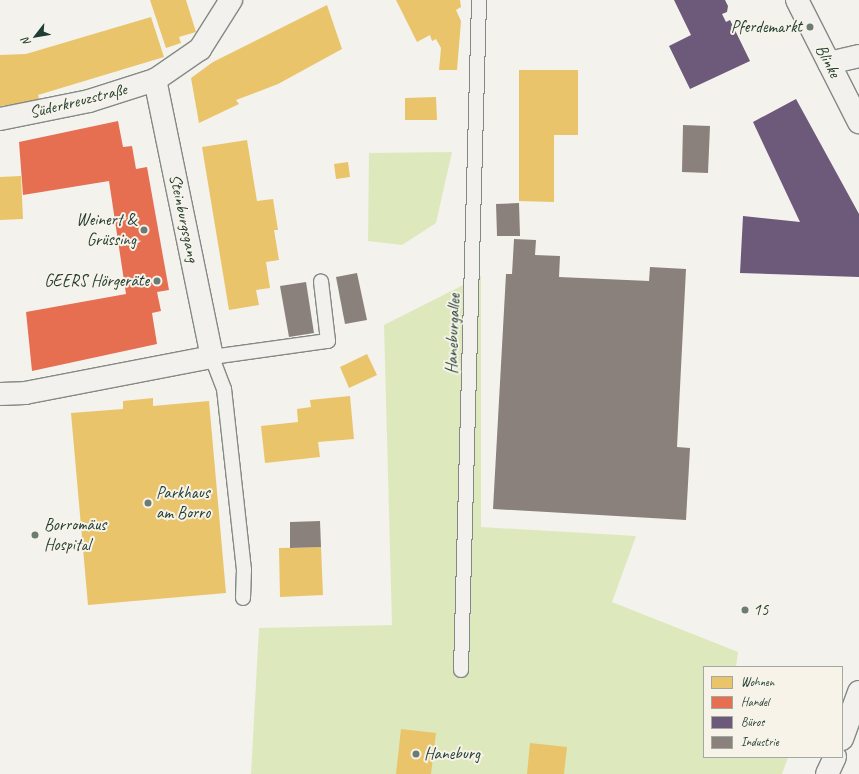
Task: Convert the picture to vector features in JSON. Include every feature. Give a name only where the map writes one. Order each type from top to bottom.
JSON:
[{"type":"street","name":"Süderkreuzstraße","points":[[0,119],[90,101],[155,80],[200,49],[231,0]]},
{"type":"street","name":"Blinke","points":[[797,0],[859,122]]},
{"type":"street","points":[[829,63],[859,56]]},
{"type":"street","name":"Steinburgsgang","points":[[155,80],[212,357]]},
{"type":"street","points":[[0,394],[25,393],[212,357]]},
{"type":"street","points":[[843,736],[859,692]]},
{"type":"street","points":[[828,774],[835,758]]},
{"type":"lane","name":"Haneburgallee","points":[[461,670],[479,0]]},
{"type":"lane","points":[[243,598],[244,570],[224,389],[212,357],[328,341],[321,281]]},
{"type":"green space","points":[[452,152],[436,223],[402,245],[368,241],[369,153]]},
{"type":"green space","points":[[481,276],[481,527],[636,536],[612,602],[738,652],[736,666],[703,666],[703,758],[788,758],[782,774],[251,774],[259,628],[392,625],[384,325]]},
{"type":"building: Wohnen","points":[[150,0],[186,0],[196,32],[179,37],[181,43],[166,48]]},
{"type":"building: Wohnen","points":[[396,0],[460,0],[461,7],[456,10],[461,21],[457,70],[439,70],[441,48],[436,39],[432,41],[430,35],[417,42]]},
{"type":"building: Wohnen","points":[[327,5],[342,49],[278,84],[236,100],[239,104],[199,123],[191,78],[213,62]]},
{"type":"building: Wohnen","points":[[151,17],[164,57],[38,95],[40,101],[0,106],[0,55],[26,54]]},
{"type":"building: Wohnen","points":[[519,70],[578,70],[578,135],[554,135],[554,202],[519,201]]},
{"type":"building: Wohnen","points":[[436,97],[437,120],[405,120],[405,98]]},
{"type":"building: Wohnen","points":[[247,140],[257,201],[273,199],[278,230],[274,230],[279,260],[266,262],[270,288],[256,290],[259,305],[229,310],[202,147]]},
{"type":"building: Wohnen","points":[[348,162],[350,177],[336,179],[334,164]]},
{"type":"building: Wohnen","points":[[21,176],[23,219],[0,220],[0,177]]},
{"type":"building: Wohnen","points":[[367,354],[377,375],[349,388],[340,367]]},
{"type":"building: Wohnen","points":[[350,396],[354,439],[318,442],[320,457],[265,463],[261,426],[298,422],[297,409],[311,407],[310,400]]},
{"type":"building: Wohnen","name":"Parkhaus am Borro","points":[[153,398],[153,406],[209,401],[226,593],[88,605],[71,413],[123,409],[123,401]]},
{"type":"building: Wohnen","points":[[321,547],[323,595],[280,597],[279,548]]},
{"type":"building: Wohnen","name":"Haneburg","points":[[401,729],[436,733],[431,774],[396,774]]},
{"type":"building: Wohnen","name":"Haneburg","points":[[530,743],[567,747],[564,774],[527,774]]},
{"type":"building: Handel","points":[[118,121],[123,147],[132,146],[136,169],[147,167],[169,290],[157,292],[161,311],[152,313],[157,344],[32,371],[26,312],[126,294],[109,181],[23,195],[19,142]]},
{"type":"building: Büros","points":[[674,0],[725,0],[728,6],[727,12],[722,14],[726,22],[730,20],[750,61],[690,89],[669,46],[691,35]]},
{"type":"building: Büros","points":[[796,99],[859,214],[859,277],[740,273],[743,216],[800,222],[753,122]]},
{"type":"building: Industrie","points":[[683,125],[710,126],[708,173],[682,172]]},
{"type":"building: Industrie","points":[[519,203],[520,236],[497,236],[496,204]]},
{"type":"building: Industrie","points":[[514,239],[536,240],[535,255],[560,256],[559,277],[649,281],[650,267],[686,269],[677,447],[690,448],[686,520],[493,509],[506,274],[512,274]]},
{"type":"building: Industrie","points":[[357,273],[367,320],[345,324],[336,277]]},
{"type":"building: Industrie","points":[[306,282],[314,333],[289,337],[280,286]]},
{"type":"building: Industrie","points":[[320,521],[321,547],[290,548],[290,522]]},
{"type":"place","name":"Pferdemarkt","points":[[810,27]]},
{"type":"place","name":"Weinert & Grüssing","points":[[144,230]]},
{"type":"place","name":"GEERS Hörgeräte","points":[[157,281]]},
{"type":"place","name":"Parkhaus am Borro","points":[[148,503]]},
{"type":"place","name":"Borromäus Hospital","points":[[35,535]]},
{"type":"place","name":"15","points":[[745,610]]},
{"type":"place","name":"Haneburg","points":[[416,754]]}]
